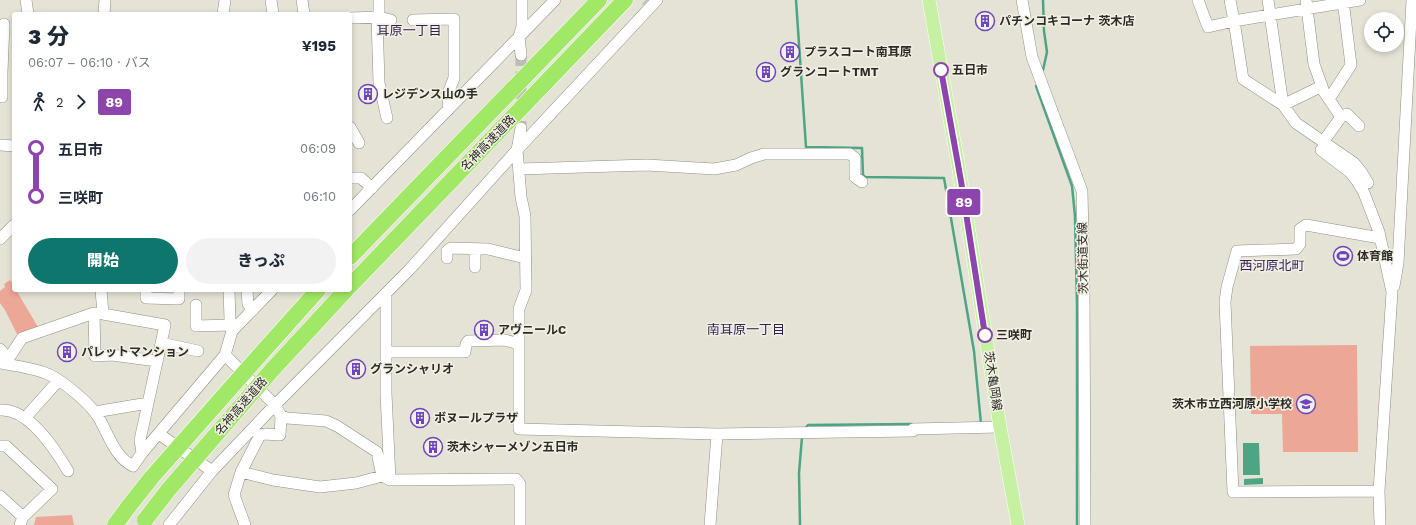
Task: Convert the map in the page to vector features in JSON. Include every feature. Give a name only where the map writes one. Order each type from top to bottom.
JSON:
[{"type":"highway","name":"名神高速道路","points":[[352,255],[599,0]]},
{"type":"highway","name":"名神高速道路","points":[[352,284],[625,0]]},
{"type":"highway","name":"名神高速道路","points":[[115,525],[152,477],[316,292]]},
{"type":"highway","name":"名神高速道路","points":[[143,522],[169,489],[272,370],[344,292]]},
{"type":"main road","name":"茨木亀岡線","points":[[929,0],[962,189],[1000,427],[1018,525]]},
{"type":"street","points":[[26,0],[28,12]]},
{"type":"street","points":[[104,12],[105,0]]},
{"type":"street","points":[[223,12],[225,0]]},
{"type":"street","points":[[271,0],[273,12]]},
{"type":"street","points":[[302,0],[304,12]]},
{"type":"street","points":[[379,0],[379,83],[387,118]]},
{"type":"street","points":[[521,55],[519,37],[522,26],[522,0]]},
{"type":"street","points":[[352,208],[555,0]]},
{"type":"street","name":"茨木街道支線","points":[[1022,0],[1032,57],[1082,191],[1085,525]]},
{"type":"street","points":[[1198,0],[1208,27],[1271,14],[1307,4],[1360,0]]},
{"type":"street","points":[[1230,0],[1243,79],[1283,105],[1296,123],[1358,181],[1364,193],[1380,238],[1392,292]]},
{"type":"street","points":[[1268,0],[1283,105]]},
{"type":"street","points":[[1380,525],[1379,491],[1392,292],[1398,263],[1412,0]]},
{"type":"street","points":[[1329,99],[1351,65],[1343,1]]},
{"type":"street","points":[[170,525],[212,471],[275,405],[410,269],[652,2]]},
{"type":"street","points":[[1307,4],[1314,64],[1322,86],[1341,117]]},
{"type":"street","points":[[352,18],[378,17],[391,20]]},
{"type":"street","points":[[412,20],[454,19],[454,78],[449,91],[448,110]]},
{"type":"street","points":[[4,97],[2,72],[6,23]]},
{"type":"street","points":[[1283,105],[1322,86]]},
{"type":"street","points":[[1322,146],[1341,117],[1347,114],[1359,126]]},
{"type":"street","points":[[521,128],[517,150],[520,169],[521,197],[525,216],[526,290],[519,309],[519,429],[717,434],[913,431],[913,429],[1000,427]]},
{"type":"street","points":[[352,131],[359,143]]},
{"type":"street","points":[[0,145],[12,146]]},
{"type":"street","points":[[1322,146],[1354,163],[1368,183]]},
{"type":"street","points":[[520,169],[647,165],[714,169],[736,165],[764,154],[850,154],[855,158],[855,177],[862,182]]},
{"type":"street","points":[[352,178],[361,178],[372,188]]},
{"type":"street","points":[[1379,491],[1232,492],[1225,302],[1227,287],[1237,251],[1296,249],[1300,244],[1300,229],[1306,225],[1380,238]]},
{"type":"street","points":[[0,239],[12,227]]},
{"type":"street","points":[[447,258],[447,251],[451,248],[488,250],[525,258]]},
{"type":"street","points":[[475,249],[475,267]]},
{"type":"street","points":[[101,292],[95,356],[112,355],[157,361]]},
{"type":"street","points":[[146,292],[146,298],[179,299],[179,292]]},
{"type":"street","points":[[5,362],[50,375],[76,394],[95,412],[120,456],[133,466],[142,453],[225,355],[231,328],[229,292]]},
{"type":"street","points":[[247,292],[248,304],[252,310]]},
{"type":"street","points":[[196,304],[196,326],[231,328],[270,292]]},
{"type":"street","points":[[386,294],[386,478]]},
{"type":"street","points":[[5,362],[22,338],[98,313],[164,325],[140,440],[142,453]]},
{"type":"street","points":[[386,352],[465,352],[468,341],[505,340],[519,344]]},
{"type":"street","points":[[161,343],[198,350]]},
{"type":"street","points":[[0,349],[5,362]]},
{"type":"street","points":[[225,355],[275,405],[281,416],[280,435],[260,435],[241,472],[234,495],[245,525]]},
{"type":"street","points":[[26,418],[58,381]]},
{"type":"street","points":[[95,412],[148,403]]},
{"type":"street","points":[[0,410],[6,409],[26,418],[54,448],[68,471]]},
{"type":"street","points":[[281,416],[287,418],[326,421],[337,426],[377,452],[386,478]]},
{"type":"street","points":[[159,434],[212,471]]},
{"type":"street","points":[[710,525],[717,434]]},
{"type":"street","points":[[0,446],[6,446],[52,489],[21,521],[0,496]]},
{"type":"street","points":[[241,472],[273,480],[320,487],[386,478],[516,479],[520,484],[520,525]]},
{"type":"shaded area","points":[[10,280],[12,283],[12,292],[17,292],[38,327],[18,336],[0,303],[0,291],[5,287],[4,284]]},
{"type":"shaded area","points":[[1357,345],[1358,452],[1283,452],[1282,414],[1251,414],[1250,346]]},
{"type":"shaded area","points":[[1243,443],[1259,443],[1260,475],[1243,475]]},
{"type":"shaded area","points":[[1263,478],[1263,484],[1244,485],[1244,479]]},
{"type":"shaded area","points":[[72,515],[74,525],[34,525],[36,517]]},
{"type":"waterway","points":[[796,0],[806,147],[862,148],[863,175],[865,177],[944,178],[974,351],[981,424]]},
{"type":"waterway","points":[[1043,0],[1044,31],[1047,52],[1043,70]]},
{"type":"waterway","points":[[1036,86],[1072,186],[1075,216],[1077,304],[1077,525]]},
{"type":"waterway","points":[[804,430],[808,425],[912,424]]},
{"type":"waterway","points":[[800,525],[799,473],[802,437]]},
{"type":"tunnel","points":[[521,55],[521,128]]},
{"type":"bus line","name":"89","points":[[941,70],[961,181],[985,335]]},
{"type":"place","name":"パチンコキコーナ 茨木店","points":[[985,21]]},
{"type":"place","name":"プラスコート南耳原","points":[[790,52]]},
{"type":"place","name":"五日市","points":[[941,70]]},
{"type":"place","name":"グランコートTMT","points":[[766,72]]},
{"type":"place","name":"レジデンス山の手","points":[[368,94]]},
{"type":"place","name":"体育館","points":[[1343,256]]},
{"type":"place","name":"アヴニールC","points":[[484,330]]},
{"type":"place","name":"三咲町","points":[[985,335]]},
{"type":"place","name":"パレットマンション","points":[[67,352]]},
{"type":"place","name":"グランシャリオ","points":[[356,369]]},
{"type":"place","name":"茨木市立西河原小学校","points":[[1306,404]]},
{"type":"place","name":"ボヌールプラザ","points":[[420,418]]},
{"type":"place","name":"茨木シャーメゾン五日市","points":[[433,447]]},
{"type":"district","name":"耳原一丁目","points":[[409,30]]},
{"type":"district","name":"西河原北町","points":[[1272,265]]},
{"type":"district","name":"南耳原一丁目","points":[[746,329]]}]
